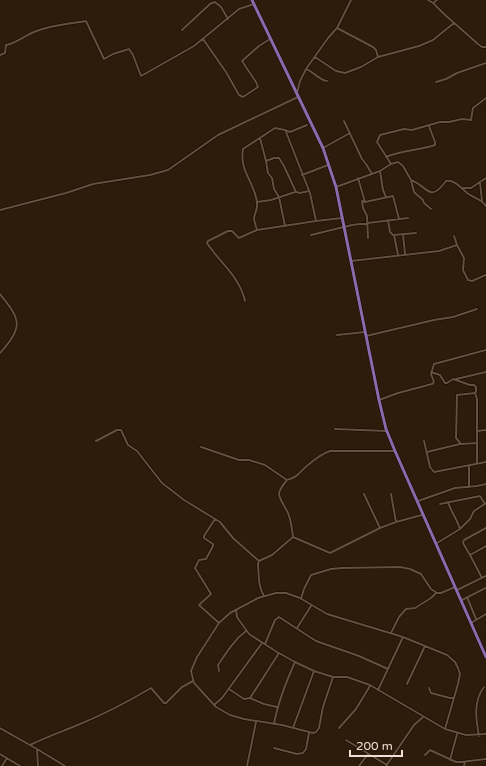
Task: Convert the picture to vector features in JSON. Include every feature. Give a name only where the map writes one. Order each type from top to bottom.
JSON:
[{"type":"main road","points":[[252,0],[323,148],[336,187],[379,400],[388,431],[395,451],[437,543],[486,657]]},
{"type":"street","points":[[297,92],[300,81],[306,70],[328,38],[337,28],[351,0]]},
{"type":"street","points":[[428,0],[434,3],[478,44],[482,47],[486,46]]},
{"type":"street","points":[[434,3],[437,0]]},
{"type":"street","points":[[182,30],[214,2],[221,7],[228,20]]},
{"type":"street","points":[[0,55],[5,53],[6,46],[34,32],[54,26],[86,20],[104,58],[129,49],[133,55],[141,76],[176,58],[194,46],[216,27],[228,20],[239,9],[254,4]]},
{"type":"street","points":[[315,57],[336,71],[345,73],[361,67],[378,57],[419,46],[433,40],[454,23]]},
{"type":"street","points":[[337,28],[373,47],[376,50],[378,57]]},
{"type":"street","points":[[203,39],[226,72],[239,95],[243,96],[258,87],[242,62],[259,46],[271,39]]},
{"type":"street","points":[[436,82],[486,63]]},
{"type":"street","points":[[306,70],[310,71],[323,81],[327,81]]},
{"type":"street","points":[[0,210],[66,193],[93,184],[150,175],[168,170],[218,135],[299,96]]},
{"type":"street","points":[[392,164],[386,157],[378,142],[380,135],[404,128],[411,130],[440,122],[449,122],[462,119],[471,120],[473,108],[486,98]]},
{"type":"street","points":[[344,121],[362,159],[372,174]]},
{"type":"street","points":[[257,230],[254,217],[258,202],[251,183],[243,168],[242,151],[244,148],[275,128],[291,132],[307,125]]},
{"type":"street","points":[[386,157],[435,145],[429,126]]},
{"type":"street","points":[[285,131],[297,158],[302,175],[310,191],[316,221]]},
{"type":"street","points":[[323,148],[350,133]]},
{"type":"street","points":[[260,138],[268,173],[272,178],[274,189],[279,197],[285,226]]},
{"type":"street","points":[[266,161],[276,158],[281,161],[296,192]]},
{"type":"street","points":[[336,187],[380,171],[398,162],[401,164],[411,180],[414,192],[431,209]]},
{"type":"street","points":[[302,175],[329,165]]},
{"type":"street","points":[[380,171],[383,190],[385,197],[387,197]]},
{"type":"street","points":[[358,178],[365,202]]},
{"type":"street","points":[[462,188],[471,188],[486,178]]},
{"type":"street","points":[[411,180],[419,183],[424,189],[432,192],[439,191],[447,180],[457,184],[468,194],[482,201],[486,206]]},
{"type":"street","points":[[480,183],[482,201]]},
{"type":"street","points":[[258,202],[296,192],[300,193],[310,191]]},
{"type":"street","points":[[368,238],[368,223],[362,201],[365,202],[394,196],[399,219]]},
{"type":"street","points":[[245,301],[243,290],[231,272],[219,260],[207,243],[208,241],[228,231],[232,232],[239,238],[257,230],[342,218]]},
{"type":"street","points":[[311,235],[368,223],[408,218]]},
{"type":"street","points":[[388,220],[390,232],[394,236],[398,255]]},
{"type":"street","points":[[394,236],[416,233]]},
{"type":"street","points":[[403,234],[405,254]]},
{"type":"street","points":[[454,236],[464,258],[463,270],[468,280],[472,281],[486,275]]},
{"type":"street","points":[[351,261],[439,251],[457,245]]},
{"type":"street","points":[[0,294],[17,319],[16,328],[9,342],[0,353]]},
{"type":"street","points":[[366,336],[453,317],[477,309]]},
{"type":"street","points":[[337,335],[365,332]]},
{"type":"street","points":[[379,400],[398,393],[431,385],[434,382],[431,372],[433,365],[437,363],[486,350]]},
{"type":"street","points":[[431,372],[440,375],[445,383],[453,379],[486,372]]},
{"type":"street","points":[[456,379],[462,383],[475,385],[477,463]]},
{"type":"street","points":[[456,445],[456,395],[473,392],[476,393]]},
{"type":"street","points":[[335,429],[388,431]]},
{"type":"street","points":[[96,441],[117,430],[121,430],[128,445],[137,451],[162,483],[184,500],[225,526],[233,538],[259,561]]},
{"type":"street","points":[[477,431],[486,430]]},
{"type":"street","points":[[456,438],[461,444]]},
{"type":"street","points":[[424,441],[430,467],[434,472],[486,462]]},
{"type":"street","points":[[427,452],[461,444],[477,443]]},
{"type":"street","points":[[201,447],[238,460],[249,460],[265,465],[287,480]]},
{"type":"street","points":[[294,537],[288,512],[280,499],[280,488],[287,480],[299,475],[307,465],[322,454],[330,451],[395,451]]},
{"type":"street","points":[[469,465],[469,487]]},
{"type":"street","points":[[418,501],[456,488],[486,484]]},
{"type":"street","points":[[364,494],[380,528]]},
{"type":"street","points":[[391,494],[396,522]]},
{"type":"street","points":[[437,543],[460,529],[470,519],[474,511],[485,503],[480,496],[440,504]]},
{"type":"street","points":[[448,502],[460,529]]},
{"type":"street","points":[[294,537],[330,553],[380,528],[424,514]]},
{"type":"street","points":[[215,519],[204,536],[204,538],[213,544],[213,546],[206,559],[198,561],[195,568],[211,594],[199,605],[219,623]]},
{"type":"street","points":[[482,578],[463,541],[465,538],[486,528]]},
{"type":"street","points":[[259,561],[272,555],[294,537]]},
{"type":"street","points":[[470,555],[486,546]]},
{"type":"street","points":[[259,561],[259,584],[264,596]]},
{"type":"street","points":[[301,599],[311,575],[331,569],[347,567],[400,567],[410,569],[419,572],[424,576],[431,589],[436,593],[456,589],[486,576]]},
{"type":"street","points":[[462,600],[486,588]]},
{"type":"street","points":[[333,676],[318,728],[315,733],[309,733],[274,724],[256,722],[223,712],[198,688],[193,681],[191,671],[208,639],[219,623],[230,614],[264,596],[281,593],[292,595],[301,599],[320,612],[342,620],[403,637],[447,655],[455,662],[460,674],[445,729]]},
{"type":"street","points":[[391,633],[399,617],[406,609],[415,608],[436,593]]},
{"type":"street","points":[[467,597],[476,619]]},
{"type":"street","points":[[297,628],[311,606]]},
{"type":"street","points":[[236,610],[237,617],[246,631],[295,662],[314,671],[333,676],[344,676],[370,685],[423,717],[457,734],[479,736],[486,734]]},
{"type":"street","points":[[230,614],[237,617]]},
{"type":"street","points":[[471,623],[486,614]]},
{"type":"street","points":[[265,644],[275,620],[278,617],[282,618],[316,641],[359,656],[388,669]]},
{"type":"street","points":[[219,671],[218,665],[224,655],[246,631]]},
{"type":"street","points":[[378,690],[403,637]]},
{"type":"street","points":[[214,705],[229,689],[262,642]]},
{"type":"street","points":[[407,684],[425,646]]},
{"type":"street","points":[[250,698],[279,653]]},
{"type":"street","points":[[274,724],[277,707],[288,676],[295,662]]},
{"type":"street","points":[[293,728],[314,671]]},
{"type":"street","points":[[30,745],[115,708],[151,688],[164,703],[166,703],[182,687],[193,681]]},
{"type":"street","points":[[339,728],[356,709],[370,685]]},
{"type":"street","points":[[479,736],[477,723],[478,695],[484,687]]},
{"type":"street","points":[[429,688],[431,693],[454,698]]},
{"type":"street","points":[[229,689],[244,699],[250,698],[264,704],[277,707]]},
{"type":"street","points":[[450,698],[452,704]]},
{"type":"street","points":[[346,740],[386,766],[414,725],[423,717]]},
{"type":"street","points":[[247,766],[256,722]]},
{"type":"street","points":[[0,730],[30,745],[65,766]]},
{"type":"street","points":[[274,748],[297,754],[303,753],[306,749],[309,733]]},
{"type":"street","points":[[450,760],[457,734]]},
{"type":"street","points":[[37,749],[38,766]]},
{"type":"street","points":[[425,755],[430,750],[450,760],[464,762],[486,759]]},
{"type":"street","points":[[0,754],[20,766]]},
{"type":"street","points":[[359,766],[368,754]]},
{"type":"street","points":[[2,766],[7,758]]}]
